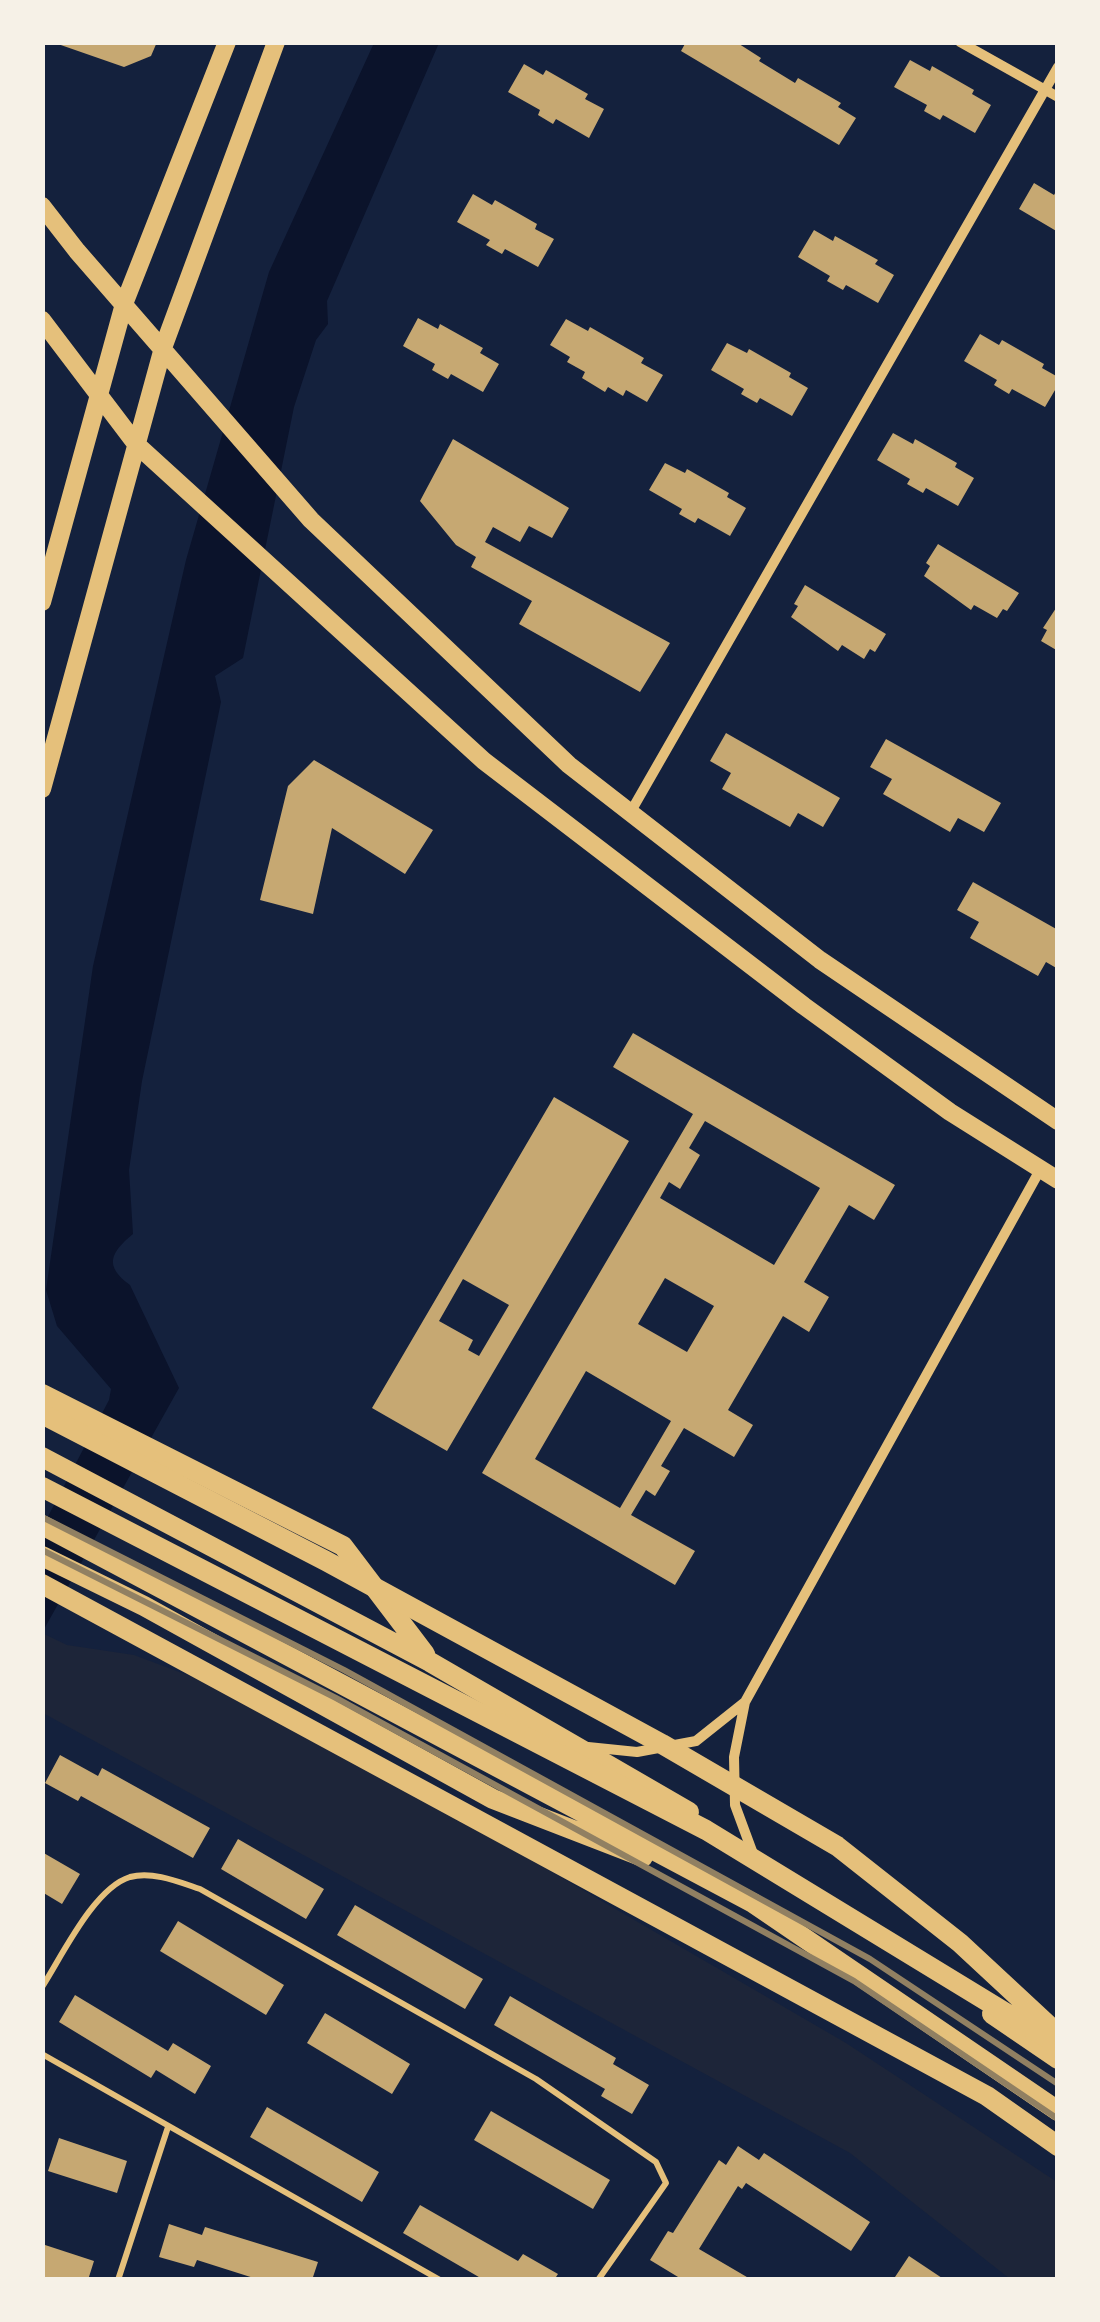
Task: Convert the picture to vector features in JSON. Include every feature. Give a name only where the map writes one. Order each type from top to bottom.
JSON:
[{"type":"main road","points":[[42,602],[124,304],[228,42]]},
{"type":"main road","points":[[42,789],[163,348],[276,42]]},
{"type":"main road","points":[[42,206],[300,507],[416,623],[569,765],[820,960],[1058,1120]]},
{"type":"main road","points":[[42,320],[136,444],[484,761],[819,1017],[950,1112],[1058,1180]]},
{"type":"main road","points":[[46,1402],[198,1472],[343,1546],[430,1662]]},
{"type":"main road","points":[[46,1402],[326,1562],[646,1735],[836,1846],[960,1943],[1058,2034]]},
{"type":"main road","points":[[42,1456],[430,1662],[574,1745],[752,1851],[1058,2059]]},
{"type":"main road","points":[[42,1487],[706,1830],[1058,2045]]},
{"type":"main road","points":[[42,1526],[753,1904],[1058,2111]]},
{"type":"main road","points":[[42,1556],[144,1606],[494,1799],[726,1889]]},
{"type":"main road","points":[[42,1584],[987,2096],[1058,2146]]},
{"type":"street","points":[[960,42],[1058,97]]},
{"type":"street","points":[[630,813],[1058,67]]},
{"type":"street","points":[[752,1851],[736,1805],[735,1789],[734,1758],[745,1702],[1040,1170]]},
{"type":"street","points":[[574,1745],[637,1752],[696,1741],[745,1702]]},
{"type":"lane","points":[[42,1988],[110,1887],[132,1876],[156,1876],[200,1889],[536,2079],[656,2162],[666,2183],[598,2280]]},
{"type":"lane","points":[[42,2054],[440,2280]]},
{"type":"lane","points":[[118,2280],[168,2127]]},
{"type":"shaded area","points":[[374,43],[439,43],[327,301],[328,324],[316,340],[294,407],[243,658],[215,676],[221,702],[142,1081],[129,1170],[133,1234],[119,1247],[113,1260],[116,1272],[130,1285],[179,1388],[43,1631],[43,1526],[109,1400],[111,1389],[57,1326],[46,1290],[93,966],[186,560],[269,272]]},
{"type":"shaded area","points":[[42,1633],[67,1645],[134,1655],[206,1682],[526,1857],[846,2043],[1057,2182],[1057,2279],[1010,2279],[850,2153],[43,1713]]},
{"type":"building","points":[[157,42],[151,56],[124,67],[55,43]]},
{"type":"building","points":[[686,42],[736,42],[795,83],[798,78],[841,103],[838,107],[856,118],[839,145],[681,51]]},
{"type":"building","points":[[910,60],[930,71],[932,66],[974,90],[972,94],[991,105],[975,133],[943,115],[940,120],[924,111],[927,105],[894,87]]},
{"type":"building","points":[[524,64],[543,75],[546,70],[588,94],[585,99],[604,109],[589,138],[556,119],[553,124],[538,115],[540,110],[508,92]]},
{"type":"building","points":[[1034,183],[1054,195],[1058,188],[1058,232],[1019,209]]},
{"type":"building","points":[[473,194],[492,205],[495,200],[537,224],[535,229],[554,239],[538,267],[505,249],[502,254],[486,245],[490,240],[457,222]]},
{"type":"building","points":[[814,230],[833,241],[835,236],[878,260],[875,264],[894,275],[878,303],[846,285],[843,290],[827,281],[830,276],[798,257]]},
{"type":"building","points":[[418,318],[438,329],[440,324],[483,348],[480,353],[499,364],[483,392],[451,374],[448,379],[432,370],[435,364],[403,346]]},
{"type":"building","points":[[566,319],[588,331],[590,327],[644,358],[641,363],[663,375],[647,402],[626,390],[623,396],[608,387],[605,392],[582,378],[585,372],[567,362],[570,357],[550,345]]},
{"type":"building","points":[[980,334],[999,345],[1002,340],[1044,364],[1042,368],[1058,377],[1058,385],[1045,407],[1012,389],[1009,394],[994,385],[997,380],[964,361]]},
{"type":"building","points":[[727,343],[747,353],[749,349],[791,373],[789,377],[808,388],[792,416],[760,398],[757,403],[741,394],[744,389],[711,370]]},
{"type":"building","points":[[893,433],[913,444],[915,439],[957,463],[955,467],[974,478],[958,506],[926,488],[923,493],[907,484],[910,479],[877,460]]},
{"type":"building","points":[[453,439],[569,508],[552,538],[529,526],[520,542],[493,527],[485,542],[670,643],[640,692],[519,624],[532,601],[471,567],[476,557],[456,545],[420,501]]},
{"type":"building","points":[[665,463],[685,473],[687,469],[729,493],[727,497],[746,508],[730,536],[698,518],[695,523],[679,514],[682,509],[649,490]]},
{"type":"building","points":[[938,544],[1019,593],[1007,611],[1003,609],[997,618],[974,605],[971,610],[924,576],[930,566],[926,563]]},
{"type":"building","points":[[805,585],[886,634],[875,652],[870,649],[864,659],[842,645],[838,651],[791,617]]},
{"type":"building","points":[[1058,605],[1058,651],[1041,641],[1047,630],[1043,628]]},
{"type":"building","points":[[726,733],[840,798],[823,827],[798,813],[790,827],[722,789],[731,773],[710,761]]},
{"type":"building","points":[[886,739],[1001,803],[984,832],[958,818],[950,832],[883,794],[892,779],[870,767]]},
{"type":"building","points":[[314,760],[433,830],[405,874],[332,828],[313,914],[260,900],[288,786]]},
{"type":"building","points":[[973,882],[1058,930],[1058,969],[1046,962],[1038,976],[970,938],[979,922],[957,910]]},
{"type":"building","points":[[633,1033],[895,1185],[874,1220],[849,1205],[804,1282],[829,1297],[809,1332],[783,1316],[728,1410],[753,1425],[734,1457],[684,1428],[661,1466],[670,1471],[655,1496],[646,1490],[631,1515],[695,1551],[675,1585],[482,1473],[693,1114],[613,1067]],"holes":[[[705,1121],[820,1188],[774,1265],[660,1198],[669,1182],[680,1189],[700,1155],[689,1148]],[[665,1278],[714,1306],[687,1352],[638,1324]],[[586,1371],[671,1421],[620,1508],[535,1459]]]},
{"type":"building","points":[[554,1097],[629,1141],[447,1451],[372,1408]],"holes":[[[463,1279],[509,1305],[479,1356],[468,1350],[473,1340],[439,1321]]]},
{"type":"building","points":[[60,1755],[98,1776],[102,1768],[210,1828],[193,1858],[81,1796],[78,1801],[45,1783]]},
{"type":"building","points":[[238,1839],[324,1889],[306,1919],[221,1869]]},
{"type":"building","points":[[42,1852],[80,1874],[62,1904],[42,1892]]},
{"type":"building","points":[[355,1905],[483,1979],[465,2009],[337,1935]]},
{"type":"building","points":[[178,1921],[284,1985],[266,2015],[160,1951]]},
{"type":"building","points":[[75,1995],[168,2051],[173,2043],[211,2066],[195,2094],[156,2070],[151,2078],[59,2022]]},
{"type":"building","points":[[510,1996],[616,2058],[613,2064],[649,2085],[632,2114],[601,2096],[605,2089],[494,2025]]},
{"type":"building","points":[[325,2013],[410,2064],[392,2094],[307,2043]]},
{"type":"building","points":[[267,2107],[379,2172],[362,2202],[250,2137]]},
{"type":"building","points":[[491,2111],[610,2180],[593,2209],[474,2140]]},
{"type":"building","points":[[59,2138],[127,2161],[117,2193],[48,2171]]},
{"type":"building","points":[[738,2146],[759,2160],[764,2153],[870,2222],[851,2251],[746,2183],[742,2189],[738,2186],[699,2249],[752,2280],[683,2280],[650,2260],[668,2231],[673,2233],[719,2160],[726,2165]]},
{"type":"building","points":[[420,2205],[518,2261],[523,2254],[558,2274],[554,2280],[484,2280],[403,2233]]},
{"type":"building","points":[[169,2224],[202,2235],[205,2227],[318,2262],[312,2280],[260,2280],[197,2260],[194,2267],[159,2257]]},
{"type":"building","points":[[42,2244],[94,2261],[88,2280],[42,2280]]},
{"type":"building","points":[[909,2256],[945,2280],[893,2280]]},
{"type":"railway","points":[[42,1517],[344,1670],[870,1959],[1058,2084]]},
{"type":"railway","points":[[42,1550],[336,1698],[854,1981],[1058,2119]]}]
